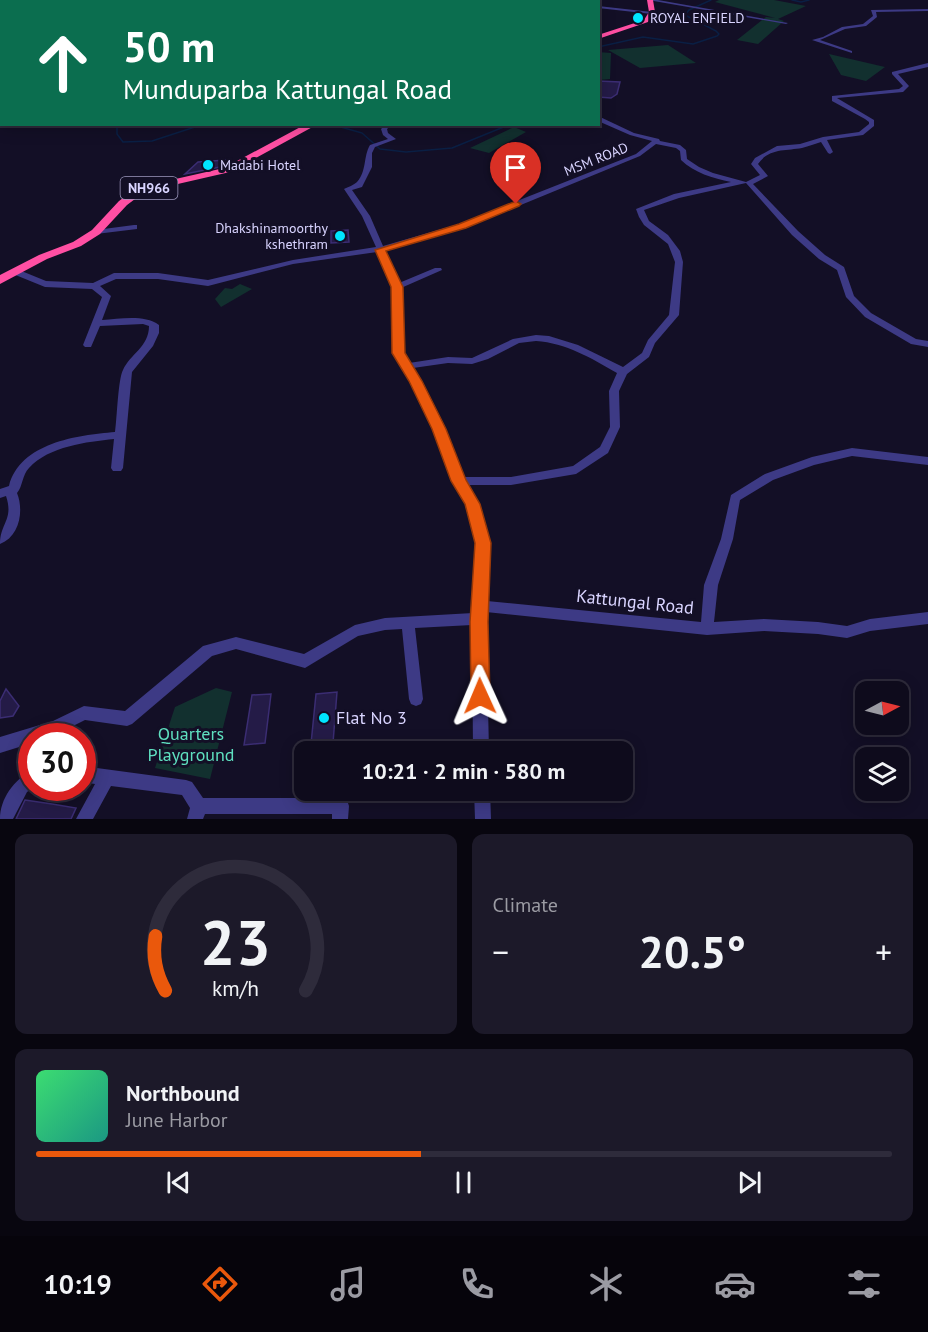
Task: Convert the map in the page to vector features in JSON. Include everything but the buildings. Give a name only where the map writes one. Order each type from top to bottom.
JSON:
[{"type":"highway","points":[[600,36],[646,21],[652,13],[650,0]]},
{"type":"highway","name":"NH966","points":[[0,280],[77,244],[96,232],[123,203],[135,194],[153,187],[227,170],[310,126]]},
{"type":"street","points":[[650,0],[786,23]]},
{"type":"street","points":[[600,7],[652,13]]},
{"type":"street","points":[[850,52],[814,40],[835,34],[844,28],[864,25],[875,16],[873,11],[928,10]]},
{"type":"street","points":[[459,481],[511,481],[576,470],[604,450],[615,427],[614,391],[622,372],[646,355],[651,342],[674,315],[680,262],[674,245],[667,236],[647,224],[640,209],[677,196],[746,183],[764,176],[754,164],[757,159],[779,147],[801,146],[823,139],[861,134],[872,125],[872,121],[840,104],[834,100],[834,97],[902,91],[906,86],[894,73],[928,66]]},
{"type":"street","name":"MSM ROAD","points":[[94,286],[114,276],[158,276],[208,283],[293,262],[380,249],[462,226],[638,155],[657,140],[632,134],[600,119]]},
{"type":"street","points":[[388,126],[384,129],[385,135],[393,139],[376,145],[369,153],[369,167],[359,185],[348,189],[366,216],[397,287],[398,353],[439,429],[459,481],[472,504],[483,543],[481,741]]},
{"type":"street","points":[[823,139],[830,152]]},
{"type":"street","points":[[654,142],[678,146],[683,150],[684,160],[700,170],[746,183],[795,233],[822,257],[841,269],[850,297],[868,315],[914,342],[928,344]]},
{"type":"street","points":[[96,232],[134,227]]},
{"type":"street","points":[[118,239],[119,229]]},
{"type":"street","points":[[397,287],[438,270]]},
{"type":"street","points":[[16,272],[45,284],[94,286],[107,296],[88,345]]},
{"type":"street","points":[[97,323],[150,322],[154,326],[154,333],[148,346],[127,371],[117,468]]},
{"type":"street","points":[[407,366],[432,361],[471,361],[523,339],[543,338],[574,348],[622,372]]},
{"type":"street","points":[[0,539],[14,521],[17,510],[5,493],[14,489],[14,480],[29,461],[65,443],[121,435]]},
{"type":"street","points":[[707,629],[711,585],[727,538],[735,498],[769,477],[812,460],[852,452],[928,461]]},
{"type":"street","name":"Kattungal Road","points":[[0,745],[56,728],[84,713],[128,719],[208,651],[236,643],[305,661],[355,631],[385,624],[408,623],[481,612],[682,628],[707,629],[764,625],[818,627],[847,632],[870,625],[928,618]]},
{"type":"street","points":[[408,623],[416,699]]},
{"type":"street","points":[[96,776],[186,788],[197,813],[270,805],[341,806],[340,819]]},
{"type":"street","points":[[84,819],[107,778]]},
{"type":"street","points":[[4,819],[18,792]]},
{"type":"street","points":[[482,801],[483,819]]},
{"type":"green space","points":[[719,0],[774,0],[806,6],[778,19],[784,21],[758,44],[737,40],[766,17],[775,18],[715,2]]},
{"type":"green space","points":[[668,45],[696,63],[640,68],[608,50]]},
{"type":"green space","points":[[600,52],[611,53],[610,79],[600,80]]},
{"type":"green space","points":[[829,54],[885,67],[866,81],[841,75]]},
{"type":"green space","points":[[514,127],[526,132],[489,153],[470,148]]},
{"type":"green space","points":[[240,284],[252,289],[221,307],[215,299],[225,288],[232,289]]},
{"type":"green space","name":"Quarters Playground","points":[[216,688],[232,692],[210,779],[155,768],[175,707]]},
{"type":"waterway","points":[[600,47],[643,37],[693,44],[717,36],[719,34],[716,31],[685,15],[689,10],[711,0]]},
{"type":"waterway","points":[[792,0],[801,2],[809,0]]},
{"type":"waterway","points":[[117,126],[117,134],[123,142],[152,141],[198,126]]},
{"type":"waterway","points":[[337,126],[362,133],[380,149],[406,152],[452,148],[506,126]]},
{"type":"place","name":"ROYAL ENFIELD","points":[[638,18]]},
{"type":"place","name":"Madabi Hotel","points":[[208,165]]},
{"type":"place","name":"Dhakshinamoorthy kshethram","points":[[340,236]]},
{"type":"place","name":"Flat No 3","points":[[324,718]]},
{"type":"route","points":[[480,696],[479,622],[482,606],[483,543],[472,504],[459,481],[439,429],[416,381],[398,353],[397,287],[380,250],[427,238],[516,204]]}]
